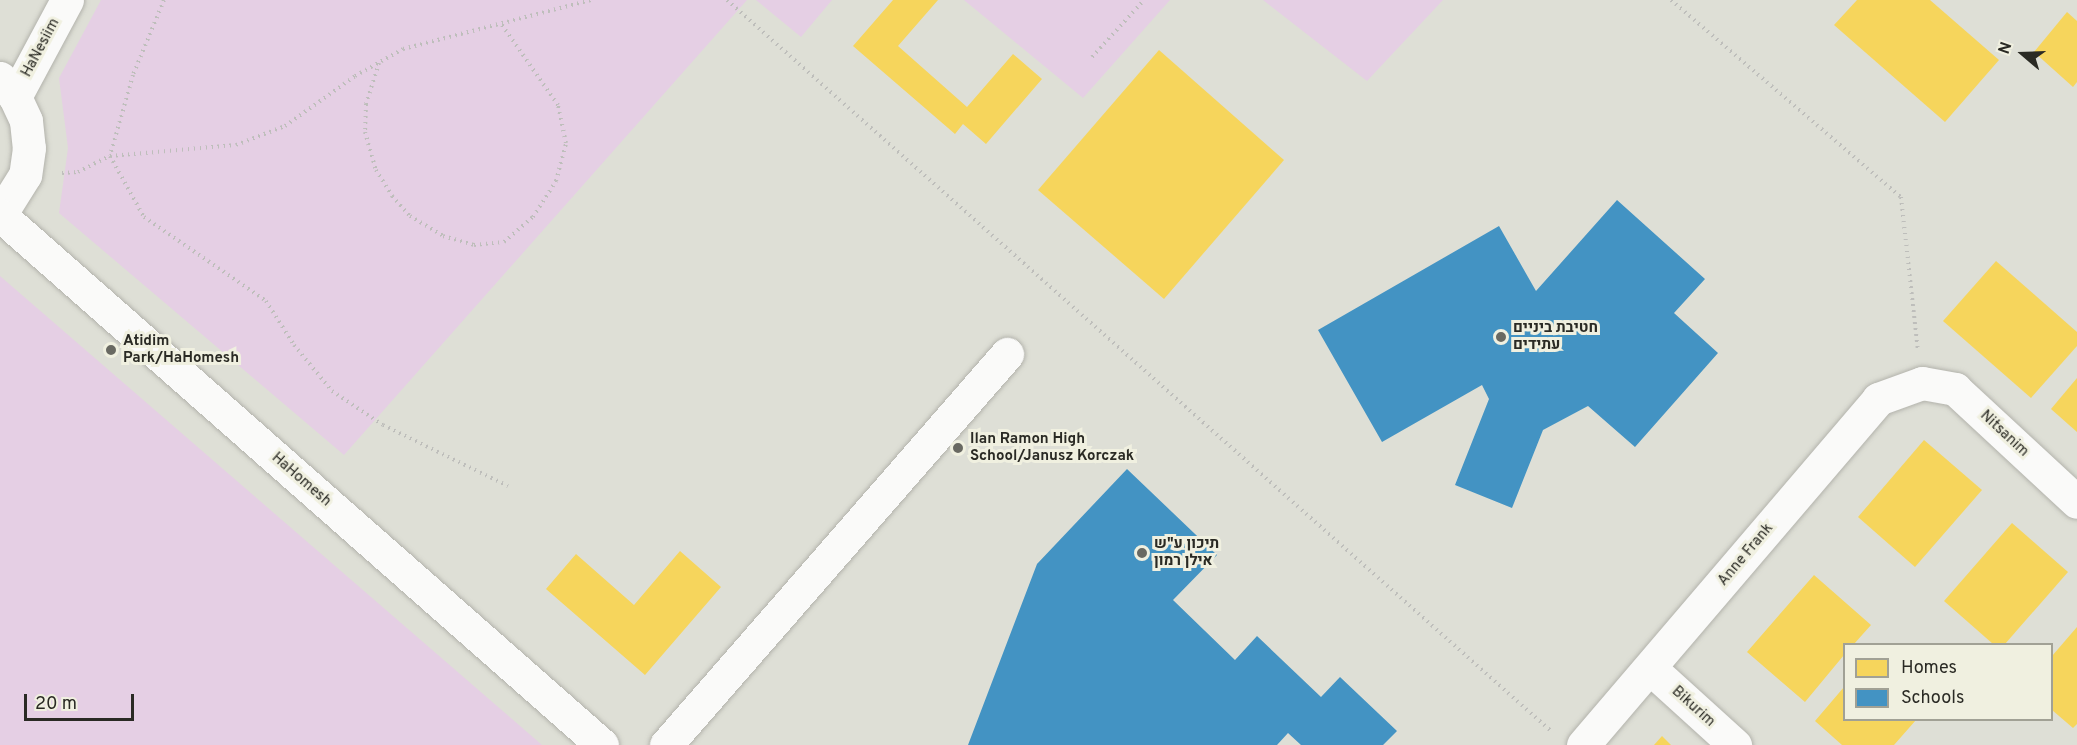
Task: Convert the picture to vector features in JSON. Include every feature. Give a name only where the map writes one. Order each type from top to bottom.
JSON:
[{"type":"street","name":"HaNesiim","points":[[7,88],[67,0]]},
{"type":"street","points":[[0,215],[25,175],[29,148],[26,121],[7,88]]},
{"type":"street","name":"HaHomesh","points":[[0,215],[602,745]]},
{"type":"street","points":[[666,745],[1007,354]]},
{"type":"street","name":"Anne Frank","points":[[1570,741],[1650,668],[1878,399],[1922,383]]},
{"type":"street","name":"Nitsanim","points":[[1922,383],[1955,389],[2077,502]]},
{"type":"street","name":"Bikurim","points":[[1650,668],[1735,745]]},
{"type":"path","points":[[164,0],[133,75],[111,156],[144,217],[266,301],[294,345],[332,391],[383,425],[508,486]]},
{"type":"path","points":[[25,175],[78,172],[111,156],[236,145],[285,126],[379,62],[403,49],[591,0]]},
{"type":"path","points":[[727,0],[1570,741]]},
{"type":"path","points":[[1092,57],[1144,0]]},
{"type":"path","points":[[1671,0],[1901,197],[1922,383]]},
{"type":"path","points":[[379,62],[366,104],[365,132],[376,170],[392,196],[410,216],[444,236],[474,245],[504,242],[533,217],[556,181],[566,143],[558,105],[502,25]]},
{"type":"shaded area","points":[[101,0],[747,0],[344,455],[59,213],[68,148],[59,78]]},
{"type":"shaded area","points":[[756,0],[832,0],[801,37]]},
{"type":"shaded area","points":[[964,0],[1170,0],[1083,98]]},
{"type":"shaded area","points":[[1263,0],[1443,0],[1367,81]]},
{"type":"shaded area","points":[[0,276],[542,745],[0,745]]},
{"type":"building: Homes","points":[[893,0],[938,0],[898,46],[967,107],[1013,54],[1042,79],[986,144],[963,124],[955,134],[853,46]]},
{"type":"building: Homes","points":[[1857,0],[1930,0],[1999,60],[1945,122],[1834,25]]},
{"type":"building: Homes","points":[[2067,12],[2077,21],[2077,82],[2073,87],[2034,52]]},
{"type":"building: Homes","points":[[1159,50],[1284,160],[1164,299],[1038,190]]},
{"type":"building: Homes","points":[[1996,261],[2077,332],[2077,346],[2031,398],[1943,321]]},
{"type":"building: Homes","points":[[2077,378],[2077,432],[2051,409]]},
{"type":"building: Homes","points":[[1924,440],[1982,490],[1915,567],[1858,517]]},
{"type":"building: Homes","points":[[2012,523],[2068,572],[2006,643],[1992,643],[1944,601]]},
{"type":"building: Homes","points":[[680,551],[721,587],[645,675],[546,589],[576,554],[634,605]]},
{"type":"building: Homes","points":[[1814,575],[1871,625],[1855,643],[1843,643],[1843,656],[1805,702],[1747,652]]},
{"type":"building: Homes","points":[[2077,627],[2077,724],[2073,728],[2053,711],[2053,655]]},
{"type":"building: Homes","points":[[1843,688],[1843,721],[1915,721],[1894,745],[1842,745],[1815,721]]},
{"type":"building: Homes","points":[[1662,736],[1671,745],[1654,745]]},
{"type":"building: Schools","points":[[1617,200],[1705,279],[1674,313],[1718,353],[1635,447],[1588,406],[1543,430],[1512,508],[1455,485],[1489,399],[1482,385],[1382,442],[1318,330],[1499,226],[1536,291]]},
{"type":"building: Schools","points":[[1127,469],[1217,555],[1173,600],[1235,660],[1257,636],[1321,697],[1340,677],[1397,731],[1383,745],[1301,745],[1288,733],[1277,745],[968,745],[1037,564]]},
{"type":"place","name":"חטיבת ביניים עתידים","points":[[1501,337]]},
{"type":"place","name":"Atidim Park/HaHomesh","points":[[111,350]]},
{"type":"place","name":"Ilan Ramon High School/Janusz Korczak","points":[[958,448]]},
{"type":"place","name":"תיכון ע\"ש אילן רמון","points":[[1142,553]]}]
